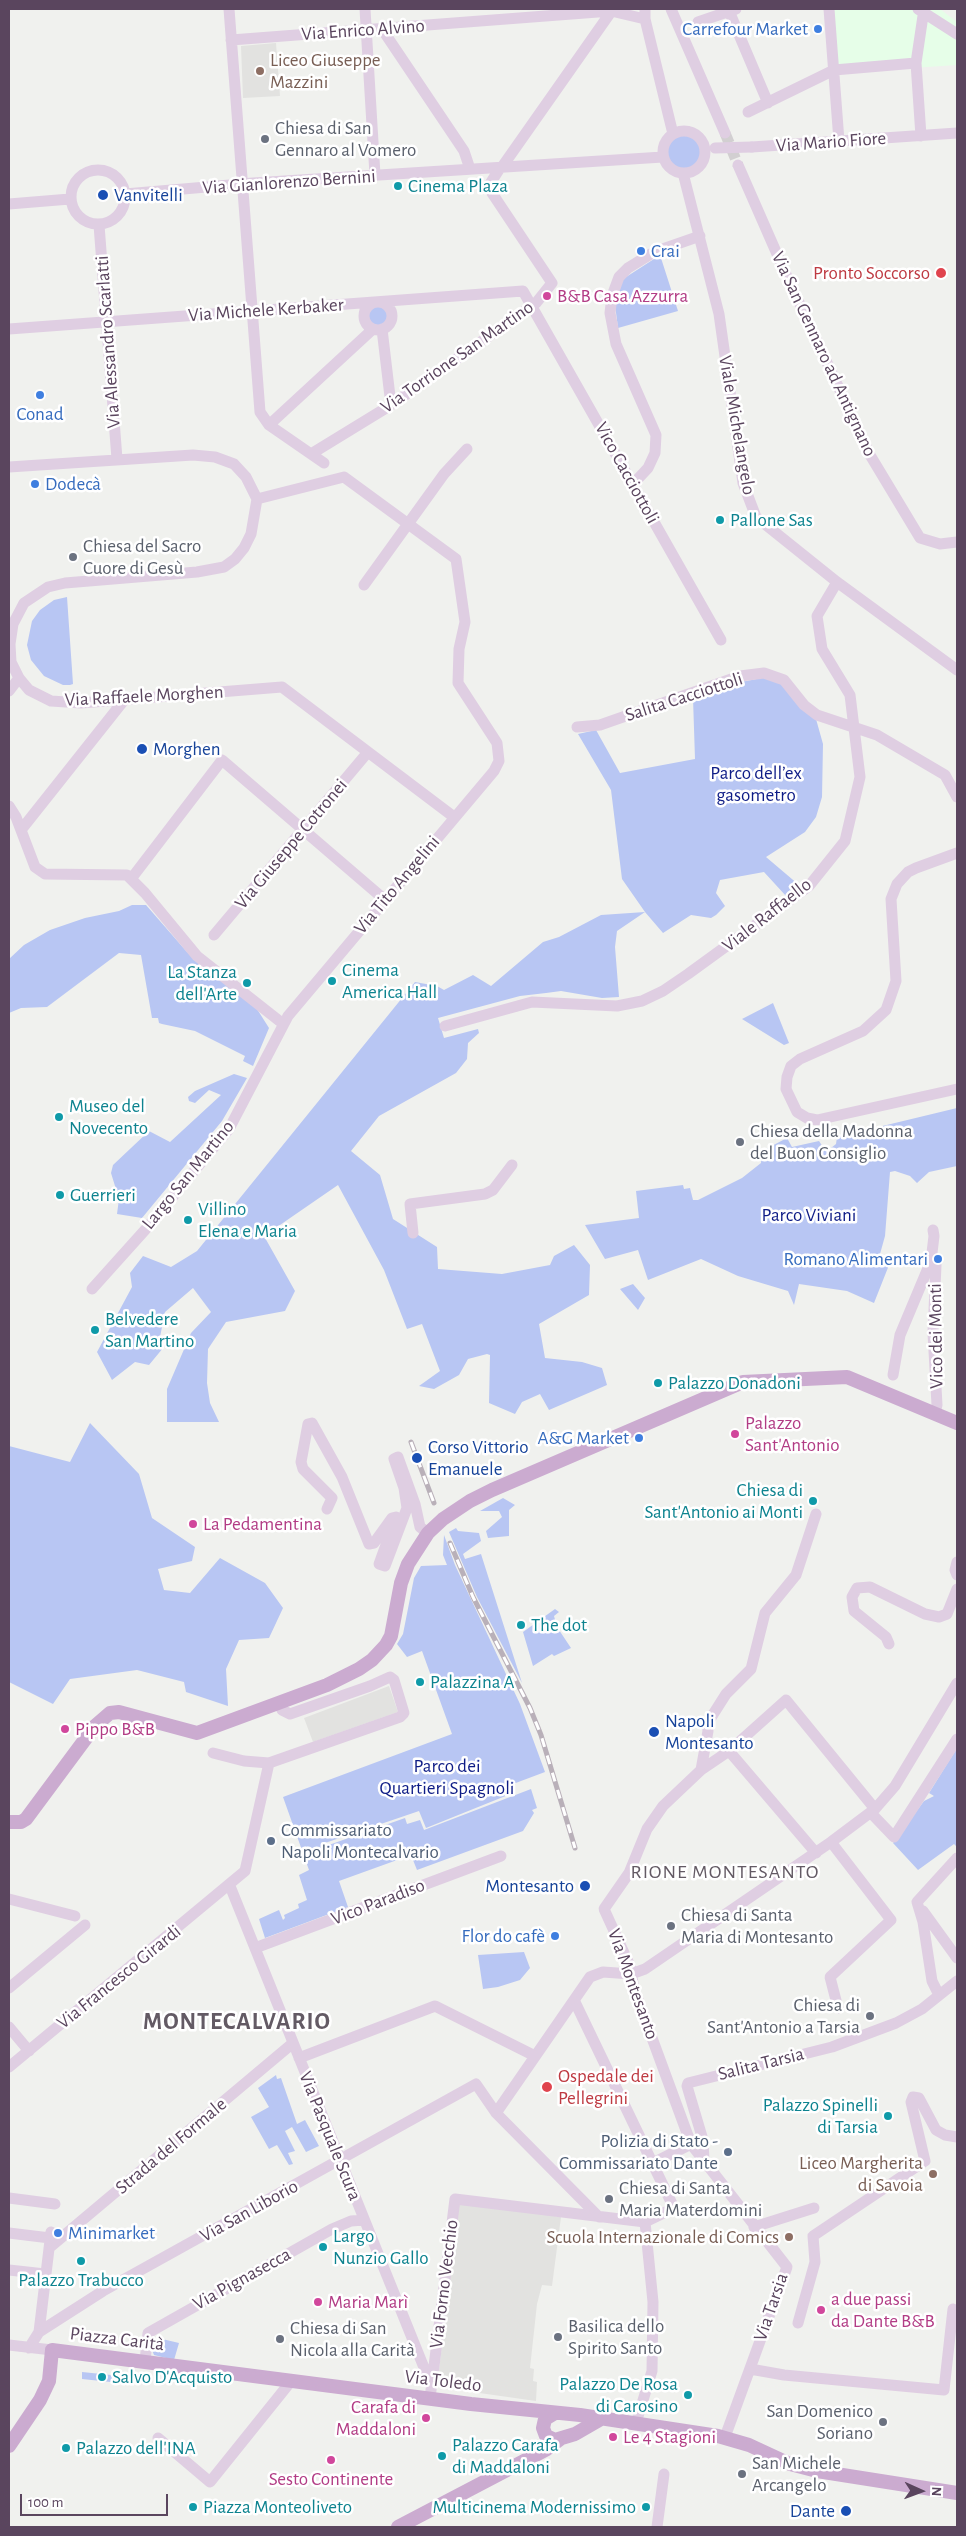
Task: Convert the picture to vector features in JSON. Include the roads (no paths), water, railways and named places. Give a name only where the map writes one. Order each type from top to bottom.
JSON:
[{"type":"main road","points":[[9,1822],[21,1822],[26,1819],[95,1726],[110,1713],[120,1712],[197,1733],[279,1703],[359,1669],[381,1652],[391,1636],[401,1583],[408,1564],[428,1533],[455,1509],[484,1494],[745,1381],[841,1377],[867,1384],[957,1423]]},
{"type":"main road","points":[[9,2446],[40,2400],[49,2380],[52,2350]]},
{"type":"main road","name":"Piazza Carità","points":[[52,2350],[177,2365]]},
{"type":"main road","name":"Via Toledo","points":[[177,2365],[292,2380],[431,2392],[601,2419]]},
{"type":"main road","points":[[558,2413],[567,2418],[570,2426],[561,2439],[546,2436],[543,2428],[545,2419],[558,2413]]},
{"type":"main road","points":[[398,2527],[601,2419],[725,2437],[763,2451],[790,2464],[817,2471],[957,2492]]},
{"type":"street","points":[[229,9],[260,412],[269,425],[324,463]]},
{"type":"street","points":[[365,9],[375,176]]},
{"type":"street","points":[[671,9],[725,133]]},
{"type":"street","points":[[829,9],[839,141]]},
{"type":"street","points":[[501,168],[612,10]]},
{"type":"street","name":"Via Enrico Alvino","points":[[231,40],[382,29],[511,13],[612,10],[645,14]]},
{"type":"street","points":[[698,22],[732,10],[768,104]]},
{"type":"street","points":[[921,136],[916,62],[921,10],[957,34]]},
{"type":"street","points":[[645,14],[673,134]]},
{"type":"street","points":[[382,29],[464,151],[470,169]]},
{"type":"street","points":[[748,112],[768,104],[834,70],[916,62]]},
{"type":"street","points":[[686,131],[692,132],[710,149],[697,168],[683,173],[670,168],[663,157],[664,144],[673,134],[686,131]]},
{"type":"street","name":"Via Mario Fiore","points":[[710,149],[957,133]]},
{"type":"street","name":"Via Gianlorenzo Bernini","points":[[125,194],[242,184],[663,157]]},
{"type":"street","name":"Via San Gennaro ad Antignano","points":[[738,165],[784,270],[870,455],[920,538],[940,544],[957,542]]},
{"type":"street","name":"Via Torrione San Martino","points":[[311,454],[391,405],[532,306],[552,282],[488,187],[501,168]]},
{"type":"street","points":[[94,170],[111,173],[117,178],[125,194],[121,211],[116,218],[99,225],[81,219],[75,212],[70,199],[73,186],[78,178],[94,170]]},
{"type":"street","name":"Viale Michelangelo","points":[[683,173],[719,314],[744,483],[756,517],[837,582],[957,670]]},
{"type":"street","points":[[9,204],[70,199]]},
{"type":"street","name":"Via Alessandro Scarlatti","points":[[99,225],[117,459]]},
{"type":"street","points":[[634,483],[648,468],[656,453],[656,435],[616,344],[610,313],[612,296],[619,278],[628,268],[654,252],[700,236]]},
{"type":"street","name":"Via Michele Kerbaker","points":[[9,329],[523,291]]},
{"type":"street","name":"Vico Cacciottoli","points":[[523,291],[634,483],[721,640]]},
{"type":"street","points":[[269,425],[378,329],[390,324],[392,316],[389,307],[378,302],[368,307],[364,315],[366,323],[378,329]]},
{"type":"street","points":[[378,329],[391,405]]},
{"type":"street","points":[[364,585],[444,474],[467,449]]},
{"type":"street","points":[[9,467],[193,454],[215,456],[234,464],[246,477],[257,499]]},
{"type":"street","name":"Via Tito Angelini","points":[[257,499],[344,477],[456,559],[465,622],[459,649],[458,683],[497,743],[500,752],[500,761],[494,771],[282,1023]]},
{"type":"street","name":"Via Raffaele Morghen","points":[[257,499],[251,534],[244,548],[235,559],[224,566],[197,572],[65,583],[48,587],[24,603],[13,624],[9,644],[11,662],[19,678],[29,690],[51,701],[81,702],[282,688],[368,752]]},
{"type":"street","name":"Viale Raffaello","points":[[445,1026],[532,1002],[617,1006],[642,1001],[663,991],[688,974],[809,886],[845,841],[860,776],[850,695],[822,649],[817,616],[837,582]]},
{"type":"street","name":"Salita Cacciottoli","points":[[577,727],[600,725],[740,676],[764,673],[784,680],[804,705],[817,716],[854,726],[877,735],[945,774],[957,797]]},
{"type":"street","points":[[9,691],[19,678]]},
{"type":"street","points":[[21,830],[125,699]]},
{"type":"street","points":[[368,752],[454,817]]},
{"type":"street","name":"Via Giuseppe Cotronei","points":[[214,935],[368,752]]},
{"type":"street","points":[[132,879],[222,760],[385,900]]},
{"type":"street","points":[[9,806],[21,830],[35,867],[45,874],[126,875],[132,879],[197,956],[282,1023]]},
{"type":"street","points":[[957,853],[916,868],[897,884],[891,899],[896,981],[886,1010],[862,1031],[800,1059],[791,1066],[787,1077],[786,1089],[797,1112],[807,1118],[817,1120],[957,1089]]},
{"type":"street","name":"Largo San Martino","points":[[92,1290],[229,1129],[282,1023]]},
{"type":"street","points":[[413,1233],[410,1204],[485,1194],[494,1190],[512,1165]]},
{"type":"street","points":[[893,1375],[900,1335],[930,1260],[934,1236],[933,1230]]},
{"type":"street","name":"Vico dei Monti","points":[[930,1260],[936,1266],[933,1333],[938,1405],[933,1412]]},
{"type":"street","points":[[327,1509],[332,1498],[303,1469],[300,1462],[308,1424],[312,1423],[342,1477],[369,1544],[374,1543],[392,1518],[396,1517],[380,1564],[384,1566],[407,1508],[404,1488],[394,1459],[398,1458],[415,1504],[420,1526],[428,1533]]},
{"type":"street","points":[[701,1770],[708,1731],[707,1724],[726,1694],[751,1669],[765,1613],[796,1575],[816,1514]]},
{"type":"street","points":[[957,1562],[955,1570],[957,1575]]},
{"type":"street","points":[[889,1644],[886,1637],[854,1611],[852,1597],[857,1588],[870,1587],[918,1611],[939,1617],[947,1614],[957,1589]]},
{"type":"street","points":[[213,1753],[244,1762],[269,1763],[400,1717],[404,1713],[394,1680],[390,1677],[370,1686],[290,1714],[282,1710],[279,1703]]},
{"type":"street","points":[[572,2003],[674,2208],[645,2222],[599,2217],[496,2113],[587,1979],[594,1974],[608,1971],[631,1974],[645,1969],[816,1853],[873,1811],[895,1786],[957,1683]]},
{"type":"street","points":[[701,1770],[729,1750],[786,1700],[894,1837],[957,1739]]},
{"type":"street","points":[[729,1750],[816,1853]]},
{"type":"street","name":"Via Francesco Girardi","points":[[9,2067],[230,1886],[245,1871],[269,1763]]},
{"type":"street","name":"Via Montesanto","points":[[691,2144],[634,1990],[630,1966],[604,1909],[629,1873],[647,1829],[663,1806],[701,1770]]},
{"type":"street","points":[[831,1842],[891,1920],[830,1977],[838,2008]]},
{"type":"street","name":"Vico Paradiso","points":[[255,1948],[501,1856]]},
{"type":"street","points":[[940,1995],[932,1981],[923,1922],[917,1904],[918,1899],[957,1858]]},
{"type":"street","name":"Via Pasquale Scura","points":[[230,1886],[431,2392]]},
{"type":"street","points":[[9,1899],[75,1916]]},
{"type":"street","points":[[917,1904],[957,1958]]},
{"type":"street","points":[[9,1988],[85,1926]]},
{"type":"street","name":"Salita Tarsia","points":[[704,2161],[703,2140],[686,2086],[688,2083],[832,2047],[904,2019],[957,1981]]},
{"type":"street","points":[[299,2058],[436,2006],[535,2056]]},
{"type":"street","points":[[9,2028],[29,2051]]},
{"type":"street","name":"Strada del Formale","points":[[50,2239],[293,2043]]},
{"type":"street","name":"Via San Liborio","points":[[30,2348],[39,2332],[103,2291],[476,2084],[496,2113]]},
{"type":"street","points":[[798,2324],[815,2262],[813,2236],[925,2161],[911,2102],[913,2097],[919,2098],[936,2130],[945,2135],[957,2137]]},
{"type":"street","points":[[652,2163],[691,2144]]},
{"type":"street","name":"Via Tarsia","points":[[691,2144],[787,2268],[725,2437]]},
{"type":"street","points":[[9,2198],[55,2206]]},
{"type":"street","name":"Via Forno Vecchio","points":[[431,2392],[455,2200],[599,2217]]},
{"type":"street","points":[[754,2227],[814,2208]]},
{"type":"street","name":"Via Pignasecca","points":[[144,2361],[148,2332],[332,2229],[351,2221],[364,2220]]},
{"type":"street","points":[[636,2423],[652,2371],[653,2302],[645,2222]]},
{"type":"street","points":[[9,2233],[50,2239],[39,2332]]},
{"type":"street","points":[[9,2270],[45,2274]]},
{"type":"street","points":[[750,2369],[784,2375],[944,2390],[954,2337],[953,2309]]},
{"type":"street","points":[[9,2345],[52,2350]]},
{"type":"street","points":[[158,2438],[210,2482],[292,2380]]},
{"type":"street","points":[[657,2527],[664,2474]]},
{"type":"tunnel","points":[[725,133],[738,165]]},
{"type":"railway","points":[[411,1442],[434,1503]]},
{"type":"railway","points":[[450,1543],[473,1597],[530,1708],[541,1735],[575,1848]]},
{"type":"place","name":"Carrefour Market","points":[[818,29]]},
{"type":"place","name":"Liceo Giuseppe Mazzini","points":[[260,71]]},
{"type":"place","name":"Chiesa di San Gennaro al Vomero","points":[[265,139]]},
{"type":"place","name":"Cinema Plaza","points":[[398,186]]},
{"type":"place","name":"Vanvitelli","points":[[103,195]]},
{"type":"place","name":"Crai","points":[[641,251]]},
{"type":"place","name":"Pronto Soccorso","points":[[941,273]]},
{"type":"place","name":"B&B Casa Azzurra","points":[[547,296]]},
{"type":"place","name":"Conad","points":[[40,395]]},
{"type":"place","name":"Dodecà","points":[[35,484]]},
{"type":"place","name":"Pallone Sas","points":[[720,520]]},
{"type":"place","name":"Chiesa del Sacro Cuore di Gesù","points":[[73,557]]},
{"type":"place","name":"Morghen","points":[[142,749]]},
{"type":"place","name":"Cinema America Hall","points":[[332,981]]},
{"type":"place","name":"La Stanza dell'Arte","points":[[247,983]]},
{"type":"place","name":"Museo del Novecento","points":[[59,1117]]},
{"type":"place","name":"Chiesa della Madonna del Buon Consiglio","points":[[740,1142]]},
{"type":"place","name":"Guerrieri","points":[[60,1195]]},
{"type":"place","name":"Villino Elena e Maria","points":[[188,1220]]},
{"type":"place","name":"Romano Alimentari","points":[[938,1259]]},
{"type":"place","name":"Belvedere San Martino","points":[[95,1330]]},
{"type":"place","name":"Palazzo Donadoni","points":[[658,1383]]},
{"type":"place","name":"Palazzo Sant'Antonio","points":[[735,1434]]},
{"type":"place","name":"A&G Market","points":[[639,1438]]},
{"type":"place","name":"Corso Vittorio Emanuele","points":[[417,1458]]},
{"type":"place","name":"Chiesa di Sant'Antonio ai Monti","points":[[813,1501]]},
{"type":"place","name":"La Pedamentina","points":[[193,1524]]},
{"type":"place","name":"The dot","points":[[521,1625]]},
{"type":"place","name":"Palazzina A","points":[[420,1682]]},
{"type":"place","name":"Pippo B&B","points":[[65,1729]]},
{"type":"place","name":"Napoli Montesanto","points":[[654,1732]]},
{"type":"place","name":"Commissariato Napoli Montecalvario","points":[[271,1841]]},
{"type":"place","name":"Montesanto","points":[[585,1886]]},
{"type":"place","name":"Chiesa di Santa Maria di Montesanto","points":[[671,1926]]},
{"type":"place","name":"Flor do cafè","points":[[555,1936]]},
{"type":"place","name":"Chiesa di Sant'Antonio a Tarsia","points":[[870,2016]]},
{"type":"place","name":"Ospedale dei Pellegrini","points":[[547,2087]]},
{"type":"place","name":"Palazzo Spinelli di Tarsia","points":[[888,2116]]},
{"type":"place","name":"Polizia di Stato - Commissariato Dante","points":[[728,2152]]},
{"type":"place","name":"Liceo Margherita di Savoia","points":[[933,2174]]},
{"type":"place","name":"Chiesa di Santa Maria Materdomini","points":[[609,2199]]},
{"type":"place","name":"Minimarket","points":[[58,2233]]},
{"type":"place","name":"Scuola Internazionale di Comics","points":[[789,2237]]},
{"type":"place","name":"Largo Nunzio Gallo","points":[[323,2247]]},
{"type":"place","name":"Palazzo Trabucco","points":[[81,2261]]},
{"type":"place","name":"Maria Marì","points":[[318,2302]]},
{"type":"place","name":"a due passi da Dante B&B","points":[[821,2310]]},
{"type":"place","name":"Basilica dello Spirito Santo","points":[[558,2337]]},
{"type":"place","name":"Chiesa di San Nicola alla Carità","points":[[280,2339]]},
{"type":"place","name":"Salvo D'Acquisto","points":[[102,2377]]},
{"type":"place","name":"Palazzo De Rosa di Carosino","points":[[688,2395]]},
{"type":"place","name":"Carafa di Maddaloni","points":[[426,2418]]},
{"type":"place","name":"San Domenico Soriano","points":[[883,2422]]},
{"type":"place","name":"Le 4 Stagioni","points":[[613,2437]]},
{"type":"place","name":"Palazzo dell'INA","points":[[66,2448]]},
{"type":"place","name":"Palazzo Carafa di Maddaloni","points":[[442,2456]]},
{"type":"place","name":"Sesto Continente","points":[[331,2460]]},
{"type":"place","name":"San Michele Arcangelo","points":[[742,2474]]},
{"type":"place","name":"Piazza Monteoliveto","points":[[193,2507]]},
{"type":"place","name":"Multicinema Modernissimo","points":[[646,2507]]},
{"type":"place","name":"Dante","points":[[846,2511]]},
{"type":"district","name":"RIONE MONTESANTO","points":[[725,1872]]},
{"type":"district","name":"MONTECALVARIO","points":[[237,2022]]},
{"type":"park label","name":"Parco dell’ex gasometro","points":[[756,784]]},
{"type":"park label","name":"Parco Viviani","points":[[809,1215]]},
{"type":"park label","name":"Parco dei Quartieri Spagnoli","points":[[447,1777]]}]
